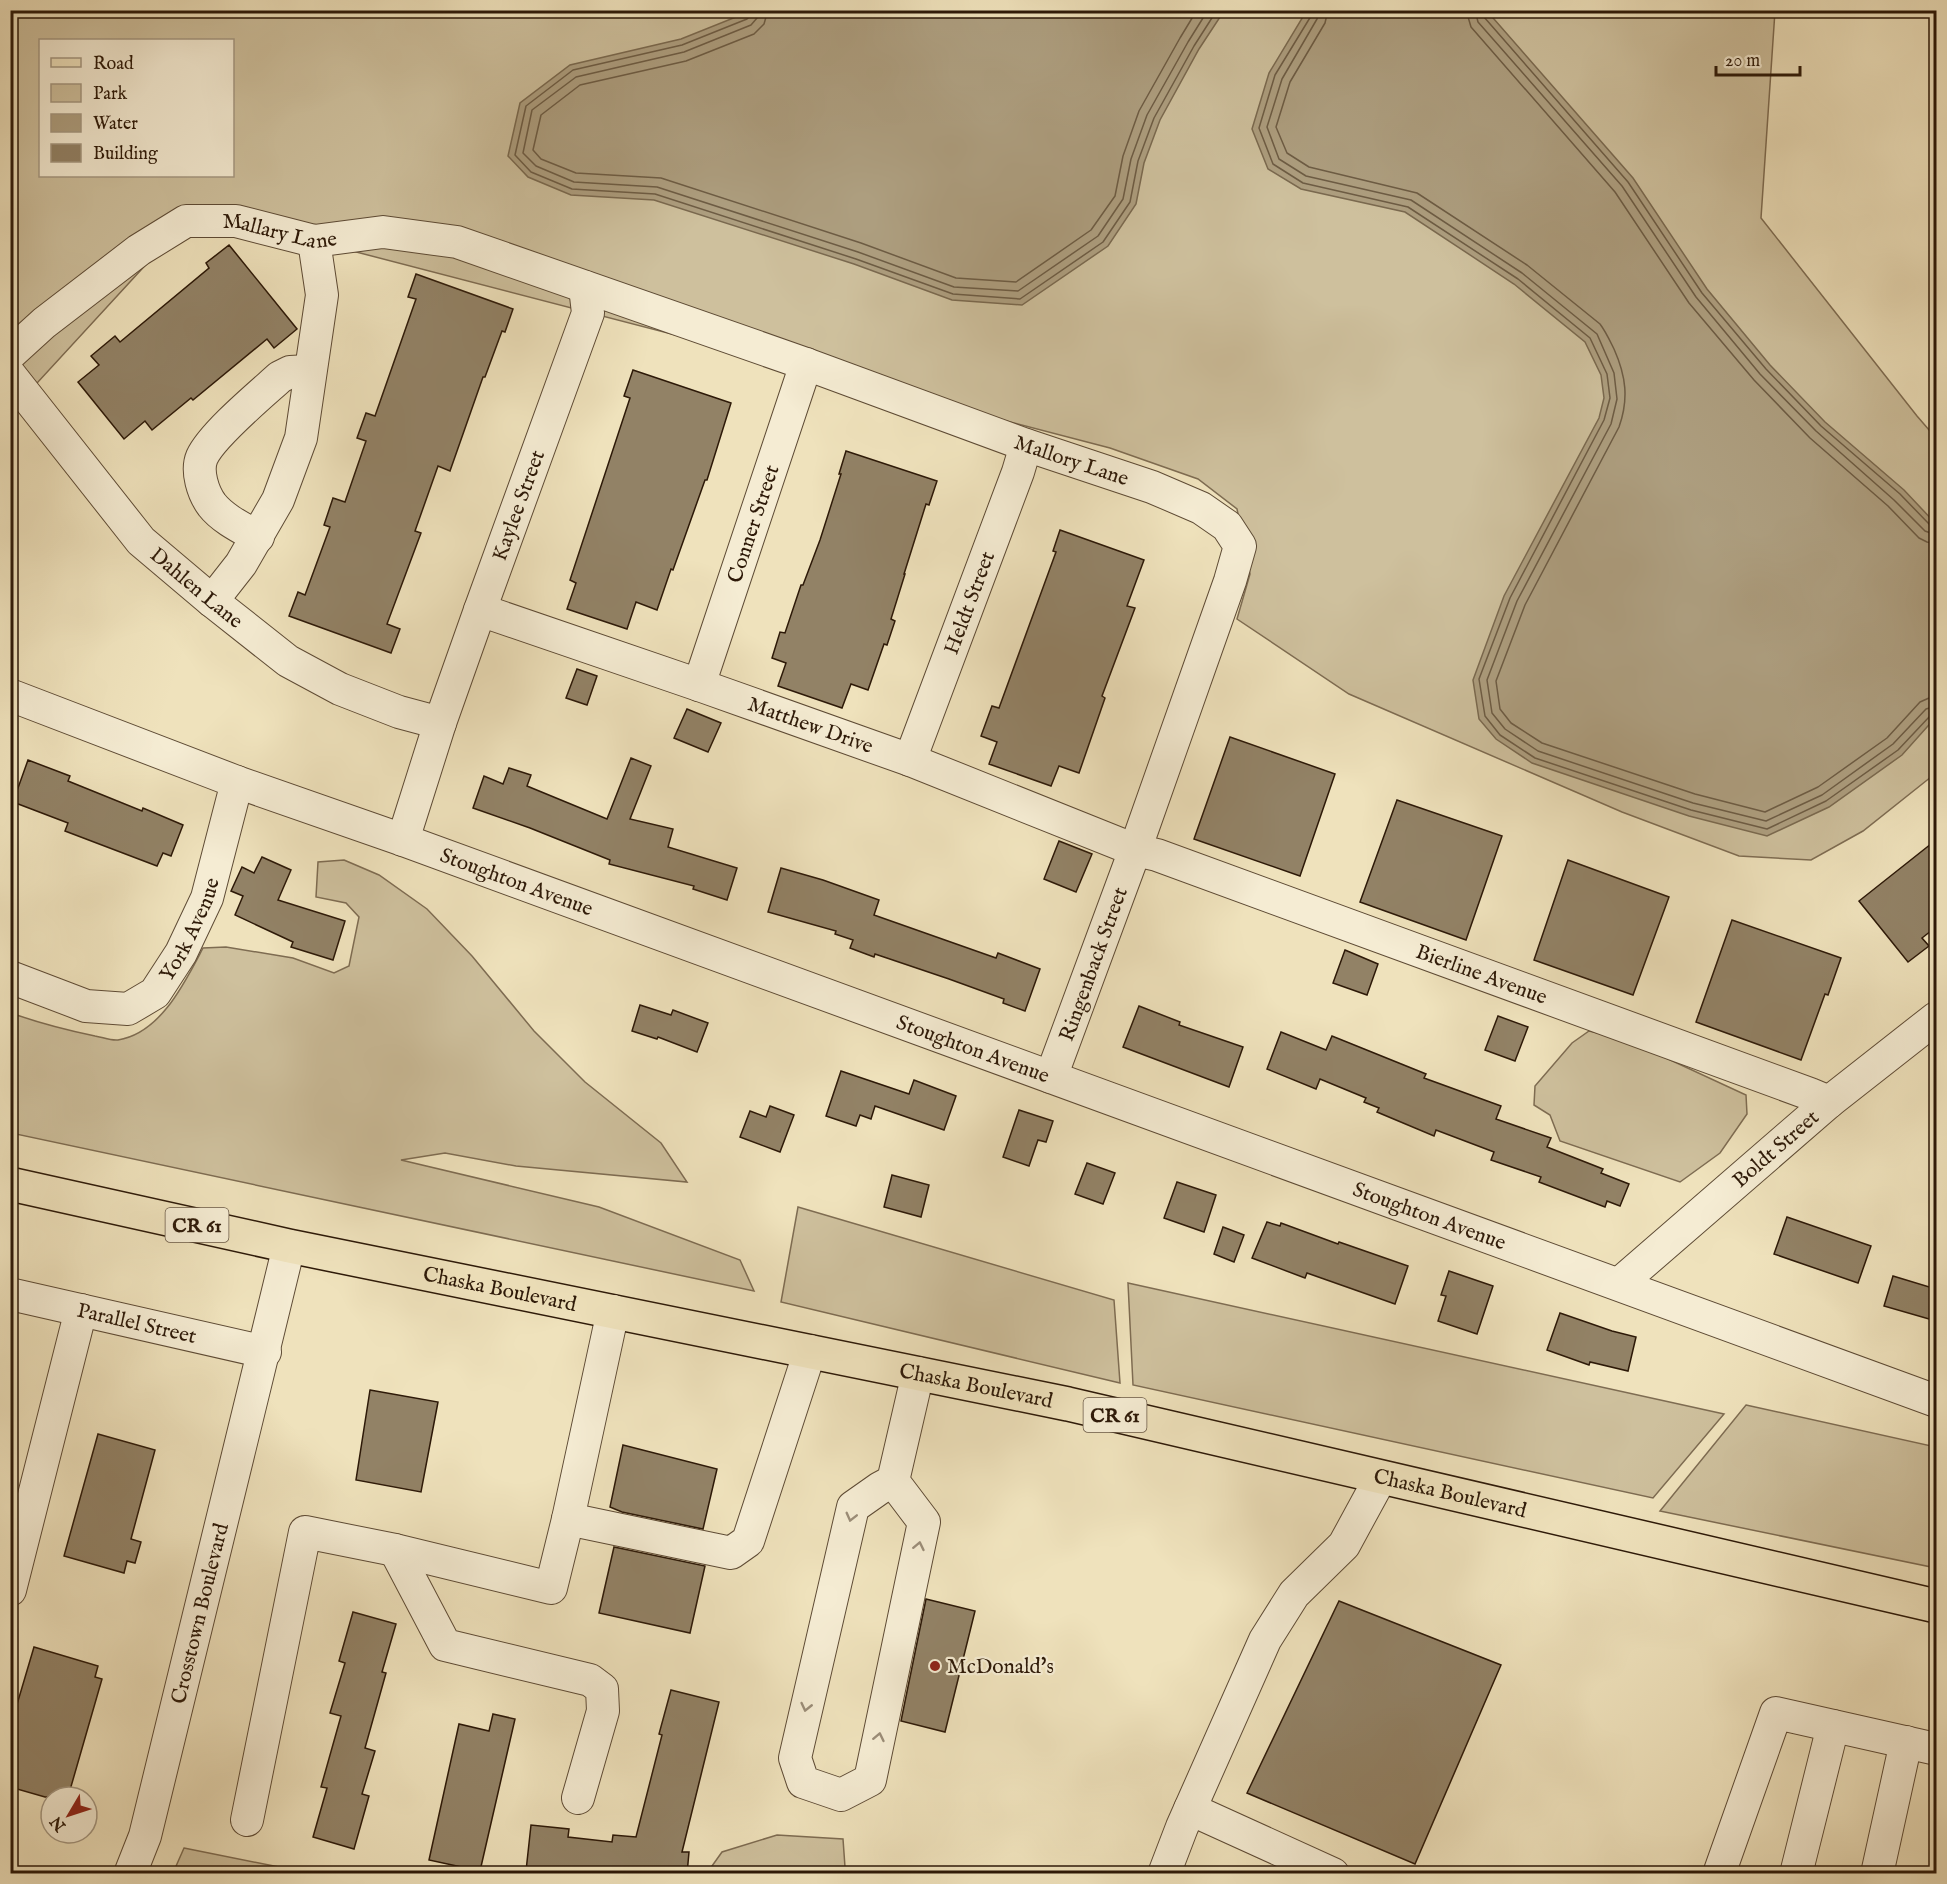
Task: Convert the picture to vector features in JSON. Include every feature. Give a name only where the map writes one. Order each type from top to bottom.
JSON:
[{"type":"main road","name":"Chaska Boulevard","points":[[10,1184],[289,1246],[1068,1404],[1936,1606]]},
{"type":"street","name":"Mallary Lane","points":[[10,354],[44,323],[139,250],[186,221],[236,221],[314,241],[383,232],[457,242],[585,287]]},
{"type":"street","points":[[213,601],[241,564],[278,500],[301,438],[309,371],[322,295],[314,241]]},
{"type":"street","name":"Mallory Lane","points":[[585,287],[806,364],[1026,445],[1152,487],[1201,508],[1227,526],[1240,546],[1230,581],[1135,850]]},
{"type":"street","name":"Kaylee Street","points":[[403,840],[440,723],[588,313],[585,287]]},
{"type":"street","name":"Conner Street","points":[[699,685],[796,388],[806,364]]},
{"type":"street","points":[[258,537],[227,519],[212,504],[200,476],[202,458],[214,441],[280,377],[290,372],[309,371]]},
{"type":"street","name":"Dahlen Lane","points":[[10,375],[141,541],[213,601],[288,661],[330,684],[399,712],[440,723]]},
{"type":"street","name":"Heldt Street","points":[[910,760],[1018,472],[1026,445]]},
{"type":"street","name":"Matthew Drive","points":[[480,610],[910,760],[1135,850]]},
{"type":"street","name":"Stoughton Avenue","points":[[10,695],[237,782],[403,840],[1936,1401]]},
{"type":"street","name":"York Avenue","points":[[10,977],[86,1006],[128,1009],[155,993],[181,953],[207,898],[237,782]]},
{"type":"street","name":"Ringenback Street","points":[[1051,1077],[1135,850]]},
{"type":"street","name":"Bierline Avenue","points":[[1135,850],[1168,859],[1829,1102]]},
{"type":"street","name":"Boldt Street","points":[[1619,1284],[1829,1102],[1936,1018]]},
{"type":"street","name":"Crosstown Boulevard","points":[[130,1874],[145,1836],[289,1246]]},
{"type":"street","name":"Parallel Street","points":[[10,1294],[264,1352]]},
{"type":"street","points":[[10,1590],[81,1310]]},
{"type":"street","points":[[247,1820],[305,1532],[395,1550],[551,1588],[613,1311]]},
{"type":"street","points":[[568,1519],[731,1553],[748,1541],[810,1351]]},
{"type":"street","points":[[894,1481],[853,1507],[795,1758],[803,1782],[841,1795],[870,1780],[924,1522],[894,1481],[918,1373]]},
{"type":"street","points":[[1164,1874],[1190,1809],[1265,1640],[1294,1594],[1344,1545],[1382,1477]]},
{"type":"street","points":[[395,1550],[445,1645],[590,1680],[602,1689],[603,1711],[578,1798]]},
{"type":"street","points":[[1719,1874],[1776,1713],[1936,1749]]},
{"type":"street","points":[[1796,1874],[1833,1726]]},
{"type":"street","points":[[1877,1874],[1906,1742]]},
{"type":"street","points":[[1190,1809],[1333,1874]]},
{"type":"green space","points":[[10,11],[1775,11],[1761,218],[1936,438],[1936,773],[1863,831],[1811,860],[1739,856],[1622,812],[1349,694],[1237,619],[1250,574],[1237,509],[1198,479],[1110,448],[314,241],[186,221],[27,394],[10,375]]},
{"type":"green space","points":[[344,860],[379,875],[427,909],[472,956],[534,1031],[585,1082],[661,1143],[687,1182],[516,1166],[445,1153],[401,1160],[599,1207],[740,1260],[754,1291],[11,1133],[11,1013],[109,1039],[118,1040],[133,1035],[159,1017],[170,1004],[203,948],[226,947],[293,958],[334,973],[349,966],[359,917],[346,903],[316,897],[318,862]]},
{"type":"green space","points":[[1589,1031],[1625,1039],[1746,1095],[1747,1114],[1720,1153],[1680,1182],[1560,1141],[1550,1115],[1534,1105],[1535,1086],[1572,1043]]},
{"type":"green space","points":[[798,1207],[1114,1300],[1120,1383],[781,1302]]},
{"type":"green space","points":[[1128,1283],[1724,1414],[1653,1498],[1133,1385]]},
{"type":"green space","points":[[1746,1405],[1936,1447],[1936,1568],[1660,1511]]},
{"type":"green space","points":[[777,1835],[843,1839],[845,1867],[837,1874],[707,1873],[722,1852]]},
{"type":"green space","points":[[184,1848],[309,1873],[173,1873]]},
{"type":"water","points":[[1307,10],[1487,11],[1633,178],[1707,289],[1770,365],[1825,422],[1904,490],[1936,524],[1936,717],[1902,755],[1829,807],[1767,836],[1689,816],[1532,763],[1496,739],[1479,719],[1473,680],[1504,596],[1599,418],[1604,398],[1601,375],[1585,342],[1514,284],[1405,212],[1301,189],[1268,169],[1252,129],[1269,73]]},
{"type":"water","points":[[751,11],[1224,11],[1199,49],[1160,120],[1144,163],[1136,204],[1108,246],[1022,305],[952,300],[854,264],[654,200],[571,195],[528,177],[508,156],[520,103],[570,65],[681,39]]},
{"type":"building","points":[[229,245],[297,329],[274,348],[267,339],[193,400],[191,398],[152,430],[145,421],[124,439],[78,382],[99,365],[91,356],[115,336],[120,342],[209,268],[206,263]]},
{"type":"building","points":[[416,274],[513,309],[505,332],[502,331],[485,377],[483,377],[450,471],[438,466],[415,531],[421,533],[387,624],[400,629],[391,653],[289,616],[298,592],[305,595],[330,527],[324,525],[333,498],[345,502],[366,441],[357,438],[366,413],[375,416],[416,299],[408,297]]},
{"type":"building","points":[[633,370],[731,403],[707,480],[705,480],[657,610],[636,602],[627,629],[567,609],[576,583],[570,580],[630,398],[624,396]]},
{"type":"building","points":[[846,451],[937,481],[929,505],[926,504],[904,574],[891,619],[895,621],[887,645],[884,644],[868,690],[851,684],[842,708],[778,686],[786,663],[772,658],[780,632],[785,633],[801,585],[803,585],[820,540]]},
{"type":"building","points":[[1060,530],[1144,560],[1127,606],[1135,608],[1102,696],[1105,698],[1079,773],[1059,766],[1051,786],[989,764],[997,742],[981,736],[992,706],[999,708],[1056,552],[1053,551]]},
{"type":"building","points":[[577,669],[597,676],[587,705],[566,698]]},
{"type":"building","points":[[687,709],[721,723],[708,752],[674,738]]},
{"type":"building","points":[[1230,737],[1335,774],[1300,876],[1194,839]]},
{"type":"building","points":[[631,758],[651,766],[630,819],[673,829],[668,847],[737,868],[727,900],[693,889],[694,886],[609,864],[610,860],[473,808],[484,776],[503,784],[509,768],[531,775],[527,786],[607,819]]},
{"type":"building","points":[[28,760],[70,776],[68,781],[183,825],[171,856],[163,853],[157,866],[65,831],[68,823],[13,802]]},
{"type":"building","points":[[1397,800],[1502,836],[1466,940],[1360,902]]},
{"type":"building","points":[[1936,840],[1936,927],[1922,938],[1929,946],[1908,962],[1859,901]]},
{"type":"building","points":[[1059,841],[1092,854],[1076,892],[1044,879]]},
{"type":"building","points":[[262,857],[291,870],[278,900],[345,921],[333,960],[291,947],[293,942],[235,915],[243,896],[231,891],[242,867],[254,873]]},
{"type":"building","points":[[1568,860],[1669,897],[1633,995],[1534,960]]},
{"type":"building","points":[[781,868],[879,900],[874,915],[996,958],[998,953],[1040,969],[1025,1011],[1003,1003],[1004,999],[949,979],[850,948],[853,940],[835,934],[836,931],[768,912]]},
{"type":"building","points":[[1732,920],[1841,958],[1801,1060],[1696,1022]]},
{"type":"building","points":[[1345,950],[1378,964],[1367,995],[1333,983]]},
{"type":"building","points":[[640,1005],[671,1015],[673,1010],[708,1023],[697,1052],[658,1037],[657,1039],[632,1031]]},
{"type":"building","points":[[1139,1006],[1180,1022],[1179,1025],[1243,1047],[1229,1087],[1123,1047]]},
{"type":"building","points":[[1498,1016],[1528,1027],[1515,1061],[1485,1050]]},
{"type":"building","points":[[1281,1032],[1326,1050],[1332,1036],[1426,1074],[1424,1078],[1501,1106],[1496,1119],[1551,1138],[1547,1147],[1603,1169],[1601,1173],[1629,1184],[1620,1206],[1607,1201],[1605,1207],[1539,1182],[1541,1177],[1491,1160],[1494,1152],[1436,1130],[1434,1136],[1377,1112],[1379,1108],[1364,1102],[1366,1098],[1320,1079],[1316,1089],[1267,1069]]},
{"type":"building","points":[[841,1071],[909,1094],[914,1080],[956,1096],[944,1130],[875,1106],[871,1119],[860,1115],[856,1126],[826,1116]]},
{"type":"building","points":[[770,1106],[794,1115],[780,1152],[740,1137],[750,1111],[766,1117]]},
{"type":"building","points":[[1019,1110],[1053,1121],[1046,1142],[1038,1140],[1029,1166],[1003,1157]]},
{"type":"building","points":[[1087,1163],[1115,1173],[1103,1204],[1075,1194]]},
{"type":"building","points":[[892,1175],[929,1185],[921,1217],[884,1207]]},
{"type":"building","points":[[1177,1182],[1216,1195],[1204,1232],[1164,1218]]},
{"type":"building","points":[[1787,1217],[1871,1246],[1858,1283],[1774,1254]]},
{"type":"building","points":[[1267,1222],[1280,1226],[1281,1223],[1408,1266],[1395,1304],[1307,1273],[1305,1278],[1252,1258]]},
{"type":"building","points":[[1223,1227],[1244,1235],[1234,1262],[1214,1254]]},
{"type":"building","points":[[1449,1271],[1493,1286],[1477,1334],[1438,1321],[1446,1296],[1441,1295]]},
{"type":"building","points":[[1893,1276],[1936,1289],[1936,1321],[1884,1306]]},
{"type":"building","points":[[1560,1313],[1636,1337],[1628,1371],[1590,1362],[1589,1365],[1547,1350]]},
{"type":"building","points":[[370,1390],[438,1402],[421,1492],[356,1480]]},
{"type":"building","points":[[98,1434],[155,1450],[131,1539],[141,1542],[135,1563],[127,1561],[124,1573],[64,1556]]},
{"type":"building","points":[[623,1445],[717,1469],[703,1529],[622,1512],[610,1507]]},
{"type":"building","points":[[614,1547],[705,1566],[690,1633],[599,1613]]},
{"type":"building","name":"McDonald's","points":[[926,1599],[975,1611],[945,1732],[901,1721]]},
{"type":"building","points":[[1339,1601],[1501,1665],[1415,1864],[1247,1793]]},
{"type":"building","points":[[353,1612],[396,1624],[382,1672],[386,1673],[365,1748],[375,1751],[362,1794],[369,1796],[354,1849],[313,1837],[327,1788],[321,1787],[341,1716],[330,1713],[345,1663],[339,1661]]},
{"type":"building","points":[[34,1647],[98,1666],[95,1677],[102,1679],[71,1785],[39,1785],[39,1795],[10,1787],[10,1728]]},
{"type":"building","points":[[671,1690],[719,1702],[682,1852],[689,1852],[687,1874],[548,1874],[526,1871],[531,1825],[569,1829],[568,1837],[612,1842],[613,1835],[636,1837]]},
{"type":"building","points":[[493,1714],[515,1719],[480,1871],[429,1860],[459,1724],[489,1731]]},
{"type":"place","name":"McDonald's","points":[[935,1666]]}]
